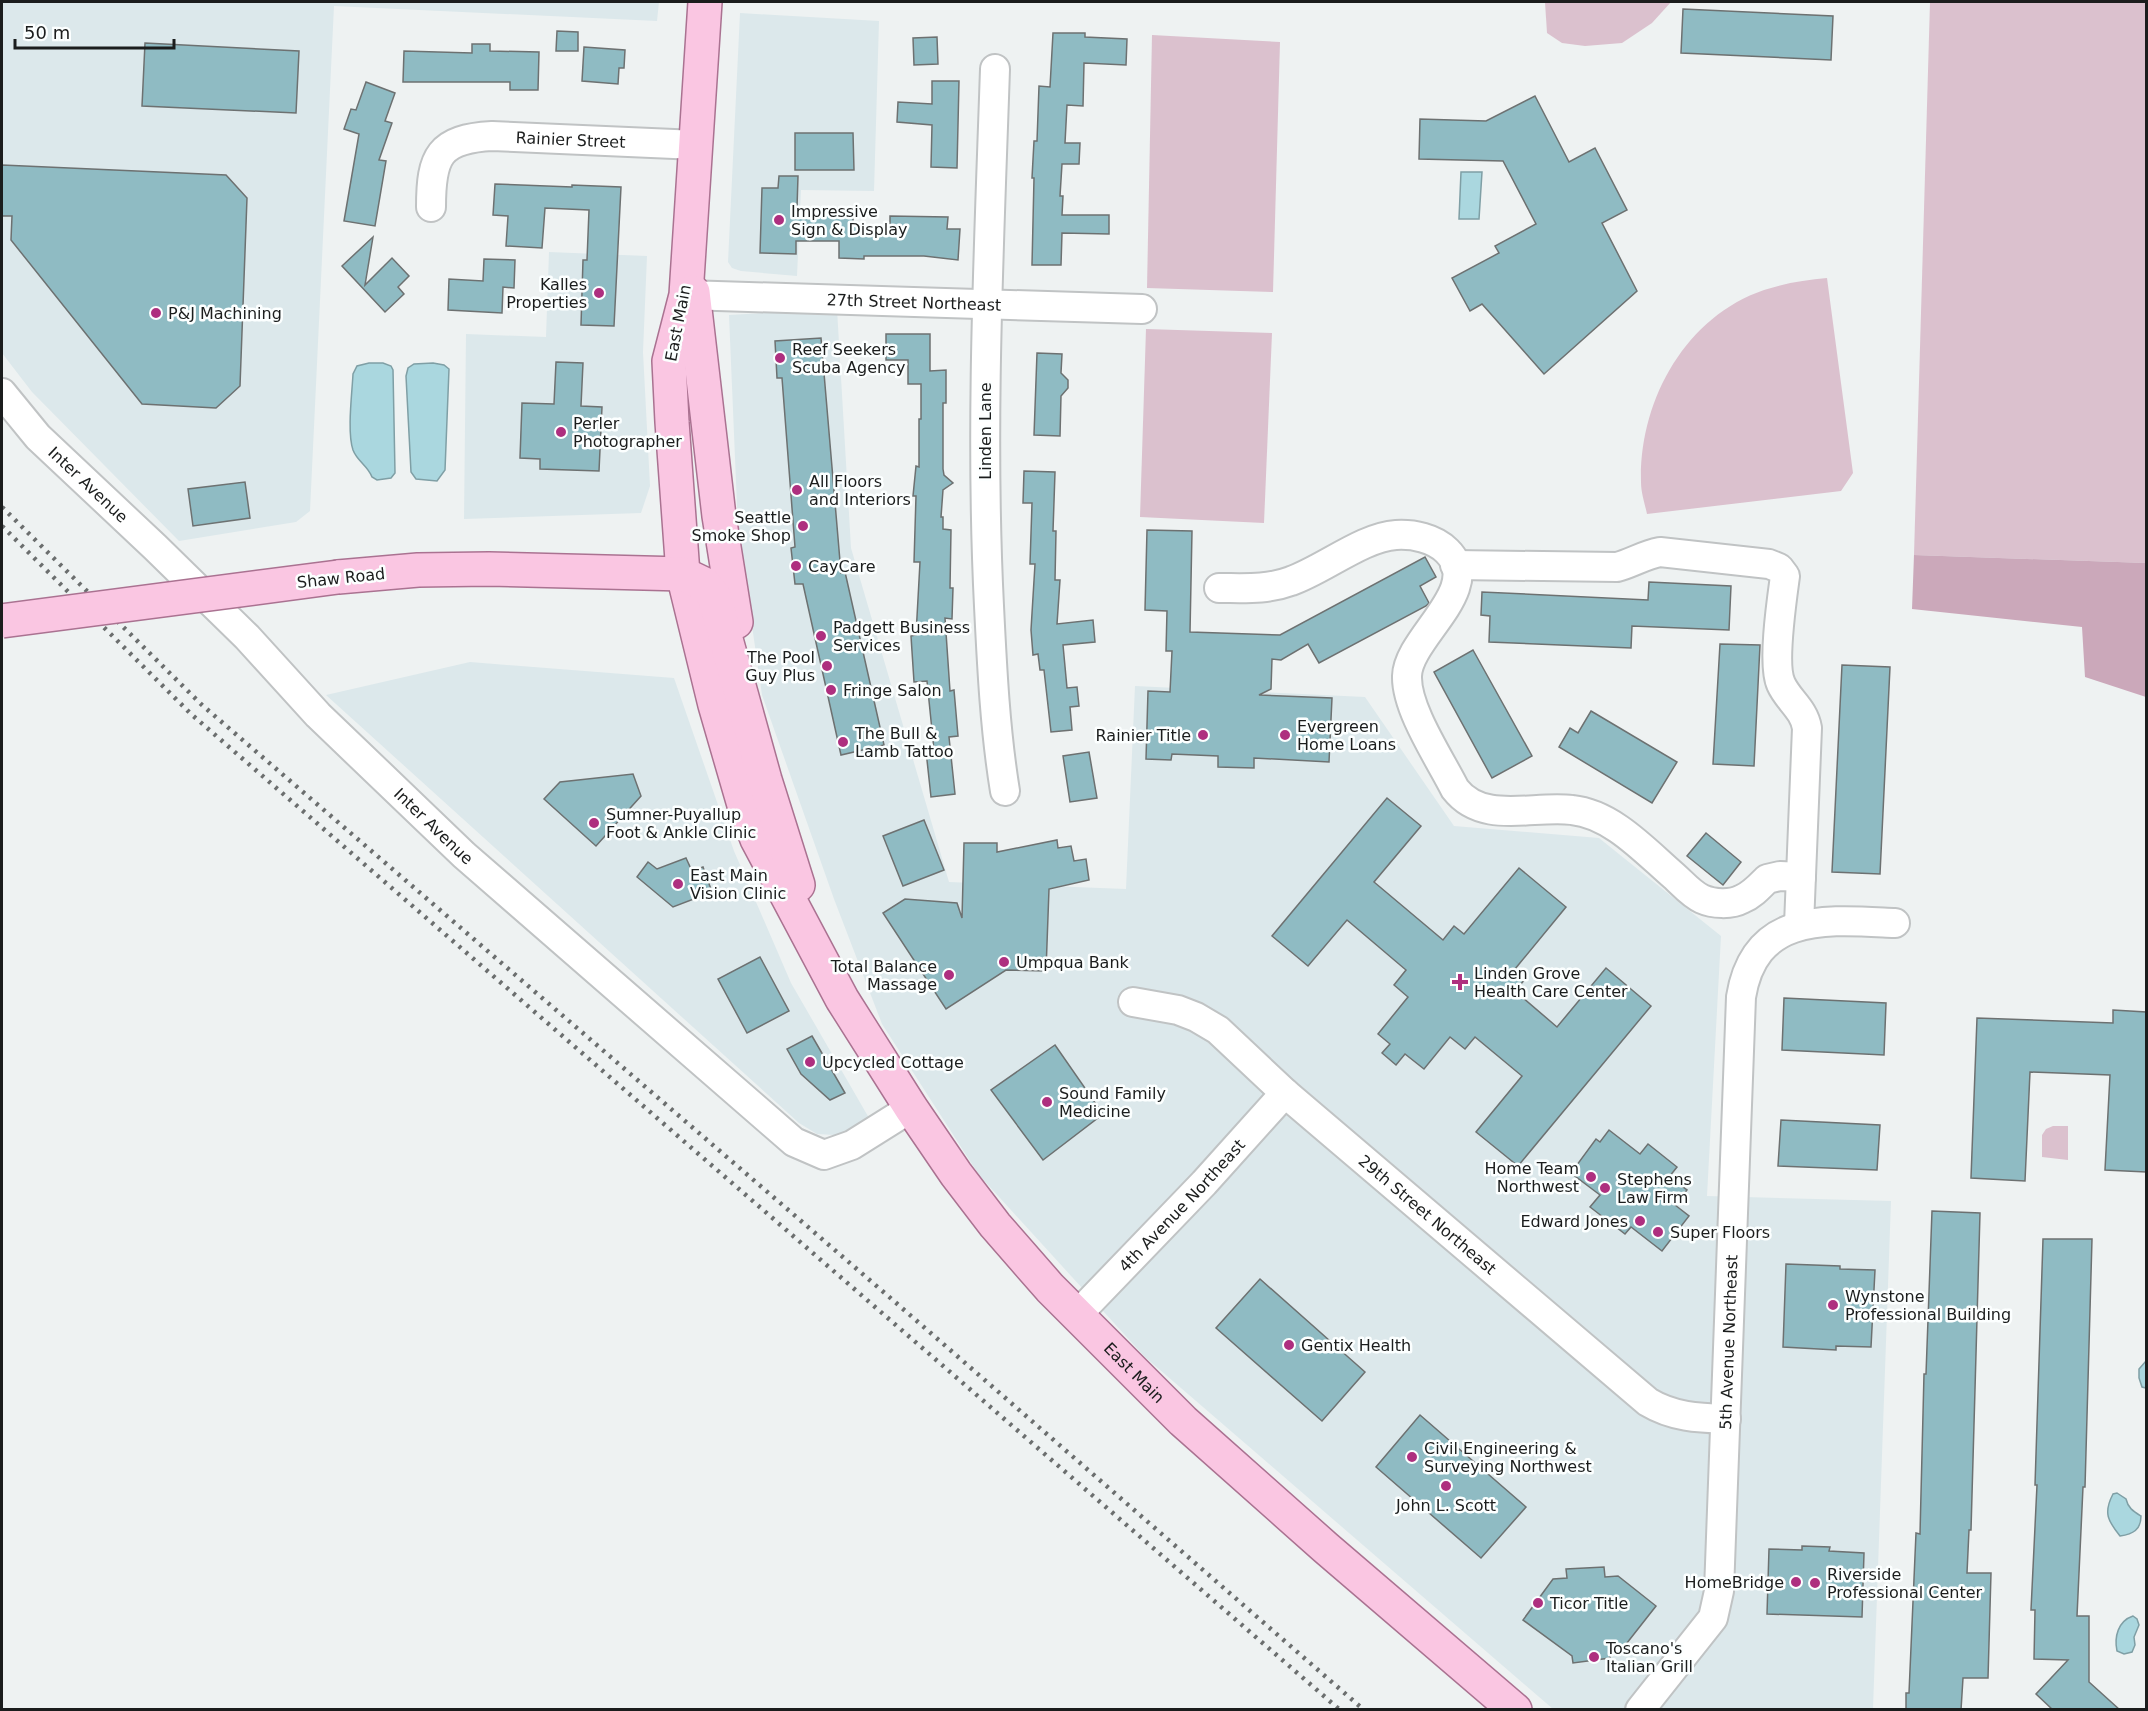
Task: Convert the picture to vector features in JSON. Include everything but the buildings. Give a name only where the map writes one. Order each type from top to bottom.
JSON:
[{"type":"main road","name":"East Main","points":[[705,2],[689,295],[706,391],[718,516],[745,685],[765,780]]},
{"type":"main road","name":"East Main","points":[[689,295],[669,362],[682,574],[715,705],[744,805],[757,839],[842,999],[956,1174],[994,1225],[1076,1316],[1183,1421],[1326,1548],[1515,1710]]},
{"type":"main road","name":"East Main","points":[[682,574],[691,564],[700,535],[706,391]]},
{"type":"main road","name":"Shaw Road","points":[[2,621],[338,577],[430,570],[682,574]]},
{"type":"main road","name":"East Main","points":[[682,574],[704,584],[714,596],[765,780],[827,971]]},
{"type":"street","name":"Linden Lane","points":[[995,69],[984,380],[985,530],[991,650],[1005,791]]},
{"type":"street","name":"Rainier Street","points":[[431,207],[433,169],[440,155],[447,148],[465,139],[492,136],[697,145]]},
{"type":"street","name":"27th Street Northeast","points":[[689,295],[1142,309]]},
{"type":"street","name":"Inter Avenue","points":[[2,393],[38,437],[247,637],[318,715],[464,855],[794,1142],[824,1155],[852,1145],[912,1108]]},
{"type":"street","points":[[1219,588],[1262,589],[1292,581],[1374,541],[1395,536],[1424,538],[1437,543],[1450,555],[1455,565],[1455,588],[1448,605],[1413,652],[1407,676],[1413,708],[1461,797],[1470,804],[1485,809],[1573,810],[1586,813],[1623,832],[1695,895],[1710,902],[1732,902],[1742,899],[1772,877],[1801,878]]},
{"type":"street","points":[[1455,565],[1617,567],[1646,554],[1660,552],[1770,564],[1779,568],[1785,576],[1780,606],[1778,676],[1783,688],[1804,714],[1808,728],[1799,925]]},
{"type":"street","name":"5th Avenue Northeast","points":[[1640,1710],[1709,1623],[1716,1611],[1720,1584],[1741,997],[1746,973],[1758,952],[1781,934],[1799,925],[1836,920],[1895,923]]},
{"type":"street","name":"29th Street Northeast","points":[[1133,1002],[1178,1010],[1218,1030],[1285,1094],[1648,1402],[1660,1410],[1677,1415],[1726,1419]]},
{"type":"street","name":"4th Avenue Northeast","points":[[1076,1316],[1172,1217],[1285,1094]]},
{"type":"shaded area","points":[[2,2],[659,2],[657,21],[334,6],[310,511],[296,522],[179,541],[32,392],[2,353]]},
{"type":"shaded area","points":[[1545,2],[1671,2],[1652,23],[1622,43],[1585,46],[1562,43],[1547,33]]},
{"type":"shaded area","points":[[1930,2],[2146,2],[2146,563],[1914,555]]},
{"type":"shaded area","points":[[740,13],[879,21],[874,191],[801,190],[797,276],[741,271],[732,268],[728,262]]},
{"type":"shaded area","points":[[1152,35],[1280,42],[1273,292],[1147,288]]},
{"type":"shaded area","points":[[549,252],[647,256],[643,352],[650,486],[641,513],[464,519],[466,334],[546,337]]},
{"type":"shaded area","points":[[1827,278],[1853,473],[1841,491],[1647,514],[1641,482],[1642,452],[1648,422],[1658,393],[1672,366],[1690,341],[1711,320],[1736,303],[1764,290],[1796,282]]},
{"type":"shaded area","points":[[837,309],[851,548],[949,882],[1126,889],[1135,686],[1365,697],[1454,826],[1599,838],[1721,936],[1707,1196],[1891,1201],[1873,1709],[1553,1709],[1145,1357],[979,1175],[882,1024],[834,899],[762,695],[738,529],[729,315]]},
{"type":"shaded area","points":[[1146,329],[1272,333],[1264,523],[1140,517]]},
{"type":"shaded area","points":[[1914,555],[2146,563],[2146,697],[2085,677],[2082,627],[1912,609]]},
{"type":"shaded area","points":[[470,662],[674,678],[734,851],[791,983],[869,1118],[852,1130],[835,1135],[817,1134],[799,1123],[326,695]]},
{"type":"shaded area","points":[[2053,1126],[2068,1126],[2068,1160],[2042,1157],[2042,1135],[2046,1129]]},
{"type":"water","points":[[1461,172],[1482,172],[1479,219],[1459,219]]},
{"type":"water","points":[[383,363],[391,366],[393,370],[395,473],[391,478],[377,480],[372,477],[355,454],[350,433],[353,374],[357,366]]},
{"type":"water","points":[[414,364],[444,365],[449,369],[445,470],[437,481],[416,479],[411,472],[406,376],[408,368]]},
{"type":"water","points":[[2146,1361],[2146,1388],[2142,1387],[2139,1369]]},
{"type":"water","points":[[2117,1493],[2126,1499],[2131,1509],[2141,1516],[2138,1528],[2129,1534],[2120,1536],[2108,1516],[2108,1506],[2113,1494]]},
{"type":"water","points":[[2133,1616],[2139,1625],[2134,1637],[2135,1645],[2132,1652],[2124,1654],[2117,1651],[2118,1630],[2128,1618]]},
{"type":"railway","points":[[2,507],[202,705],[887,1295],[1364,1710]]},
{"type":"railway","points":[[2,526],[191,714],[1340,1710]]},
{"type":"place","name":"Impressive Sign & Display","points":[[779,220]]},
{"type":"place","name":"Kalles Properties","points":[[599,293]]},
{"type":"place","name":"P&J Machining","points":[[156,313]]},
{"type":"place","name":"Reef Seekers Scuba Agency","points":[[780,358]]},
{"type":"place","name":"Perler Photographer","points":[[561,432]]},
{"type":"place","name":"All Floors and Interiors","points":[[797,490]]},
{"type":"place","name":"Seattle Smoke Shop","points":[[803,526]]},
{"type":"place","name":"CayCare","points":[[796,566]]},
{"type":"place","name":"Padgett Business Services","points":[[821,636]]},
{"type":"place","name":"The Pool Guy Plus","points":[[827,666]]},
{"type":"place","name":"Fringe Salon","points":[[831,690]]},
{"type":"place","name":"Rainier Title","points":[[1203,735]]},
{"type":"place","name":"Evergreen Home Loans","points":[[1285,735]]},
{"type":"place","name":"The Bull & Lamb Tattoo","points":[[843,742]]},
{"type":"place","name":"Sumner-Puyallup Foot & Ankle Clinic","points":[[594,823]]},
{"type":"place","name":"East Main Vision Clinic","points":[[678,884]]},
{"type":"place","name":"Umpqua Bank","points":[[1004,962]]},
{"type":"place","name":"Total Balance Massage","points":[[949,975]]},
{"type":"place","name":"Linden Grove Health Care Center","points":[[1460,982]]},
{"type":"place","name":"Upcycled Cottage","points":[[810,1062]]},
{"type":"place","name":"Sound Family Medicine","points":[[1047,1102]]},
{"type":"place","name":"Home Team Northwest","points":[[1591,1177]]},
{"type":"place","name":"Stephens Law Firm","points":[[1605,1188]]},
{"type":"place","name":"Edward Jones","points":[[1640,1221]]},
{"type":"place","name":"Super Floors","points":[[1658,1232]]},
{"type":"place","name":"Wynstone Professional Building","points":[[1833,1305]]},
{"type":"place","name":"Gentix Health","points":[[1289,1345]]},
{"type":"place","name":"Civil Engineering & Surveying Northwest","points":[[1412,1457]]},
{"type":"place","name":"John L. Scott","points":[[1446,1486]]},
{"type":"place","name":"HomeBridge","points":[[1796,1582]]},
{"type":"place","name":"Riverside Professional Center","points":[[1815,1583]]},
{"type":"place","name":"Ticor Title","points":[[1538,1603]]},
{"type":"place","name":"Toscano's Italian Grill","points":[[1594,1657]]}]
